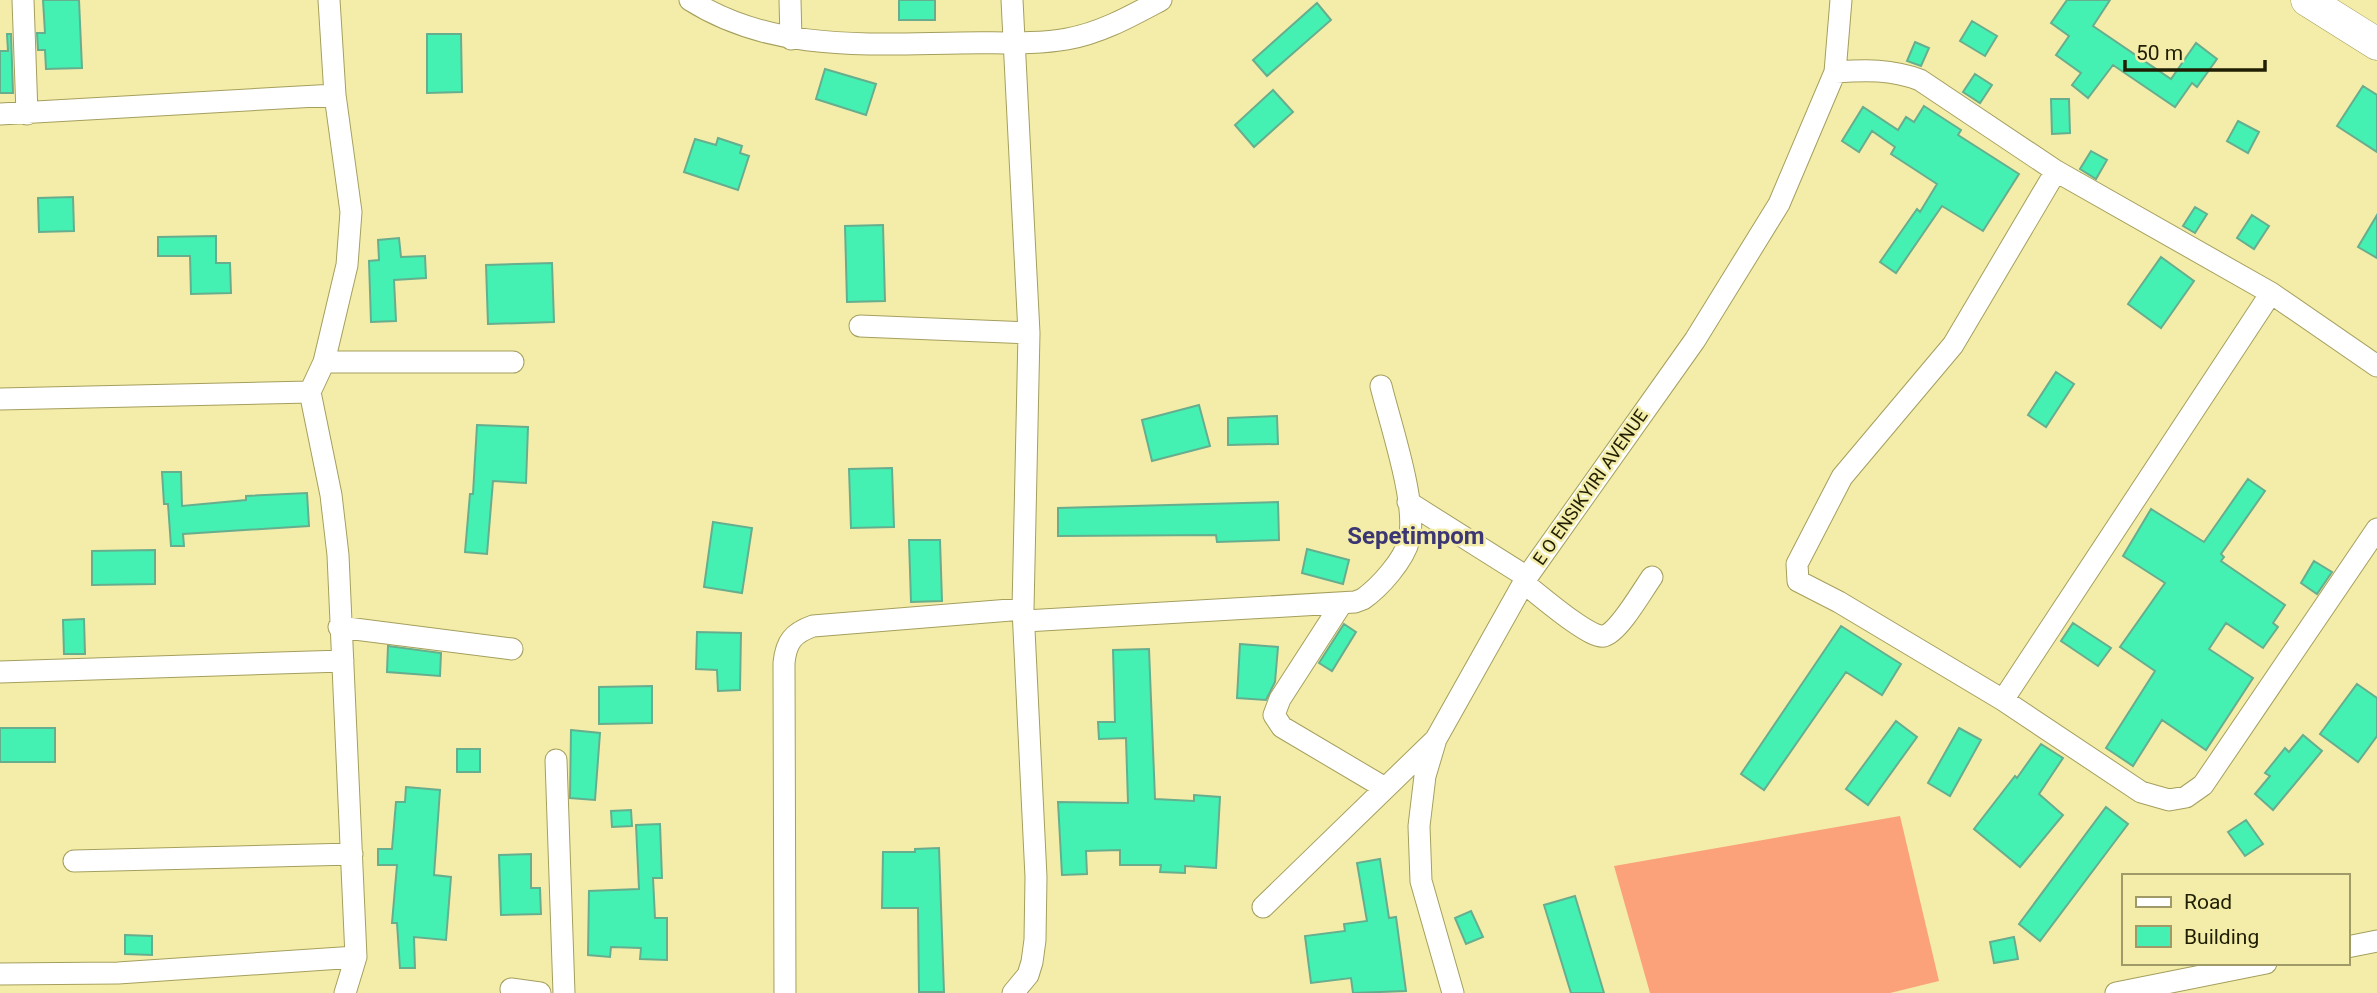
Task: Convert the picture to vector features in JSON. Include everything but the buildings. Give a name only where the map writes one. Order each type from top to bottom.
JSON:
[{"type":"street","points":[[23,0],[27,114]]},
{"type":"street","points":[[329,0],[335,95],[351,212],[346,265],[324,362],[310,392],[332,507],[338,555],[339,627],[343,661],[356,957],[345,993]]},
{"type":"street","points":[[690,0],[761,31],[791,39],[842,45],[1066,39],[1093,33],[1123,21],[1161,0]]},
{"type":"street","points":[[790,0],[791,39]]},
{"type":"street","points":[[1012,0],[1029,333],[1024,615],[1036,877],[1035,940],[1028,975],[1013,993]]},
{"type":"street","name":"E O ENSIKYIRI AVENUE","points":[[1454,993],[1421,881],[1419,826],[1425,776],[1436,739],[1525,580],[1695,340],[1779,204],[1835,72],[1841,0]]},
{"type":"street","points":[[2307,0],[2377,44]]},
{"type":"street","points":[[1835,72],[1881,70],[1899,72],[1920,80],[2056,171],[2271,293],[2377,366]]},
{"type":"street","points":[[0,114],[335,95]]},
{"type":"street","points":[[2056,171],[1953,345],[1842,477],[1797,564],[1798,581],[1809,589],[1839,602],[2004,700],[2141,792],[2158,799],[2186,797],[2203,785],[2377,529]]},
{"type":"street","points":[[2004,700],[2271,293]]},
{"type":"street","points":[[859,326],[1029,333]]},
{"type":"street","points":[[324,362],[513,362]]},
{"type":"street","points":[[786,993],[784,663],[786,648],[792,638],[813,626],[1355,602],[1371,593],[1404,554],[1411,526],[1381,386]]},
{"type":"street","points":[[0,399],[310,392]]},
{"type":"street","points":[[1408,502],[1525,580],[1597,637],[1605,636],[1615,629],[1652,577]]},
{"type":"street","points":[[1342,603],[1280,699],[1274,715],[1282,727],[1385,788]]},
{"type":"street","points":[[339,627],[512,649]]},
{"type":"street","points":[[0,672],[343,661]]},
{"type":"street","points":[[1263,907],[1436,739]]},
{"type":"street","points":[[556,760],[564,993]]},
{"type":"street","points":[[74,861],[352,854]]},
{"type":"street","points":[[2349,947],[2377,941]]},
{"type":"street","points":[[0,974],[118,983],[356,957]]},
{"type":"street","points":[[2116,993],[2256,965]]},
{"type":"street","points":[[511,989],[540,993]]},
{"type":"shaded area","points":[[1900,816],[1939,981],[1890,993],[1650,993],[1614,866]]},
{"type":"district","name":"Sepetimpom","points":[[1416,536]]}]
